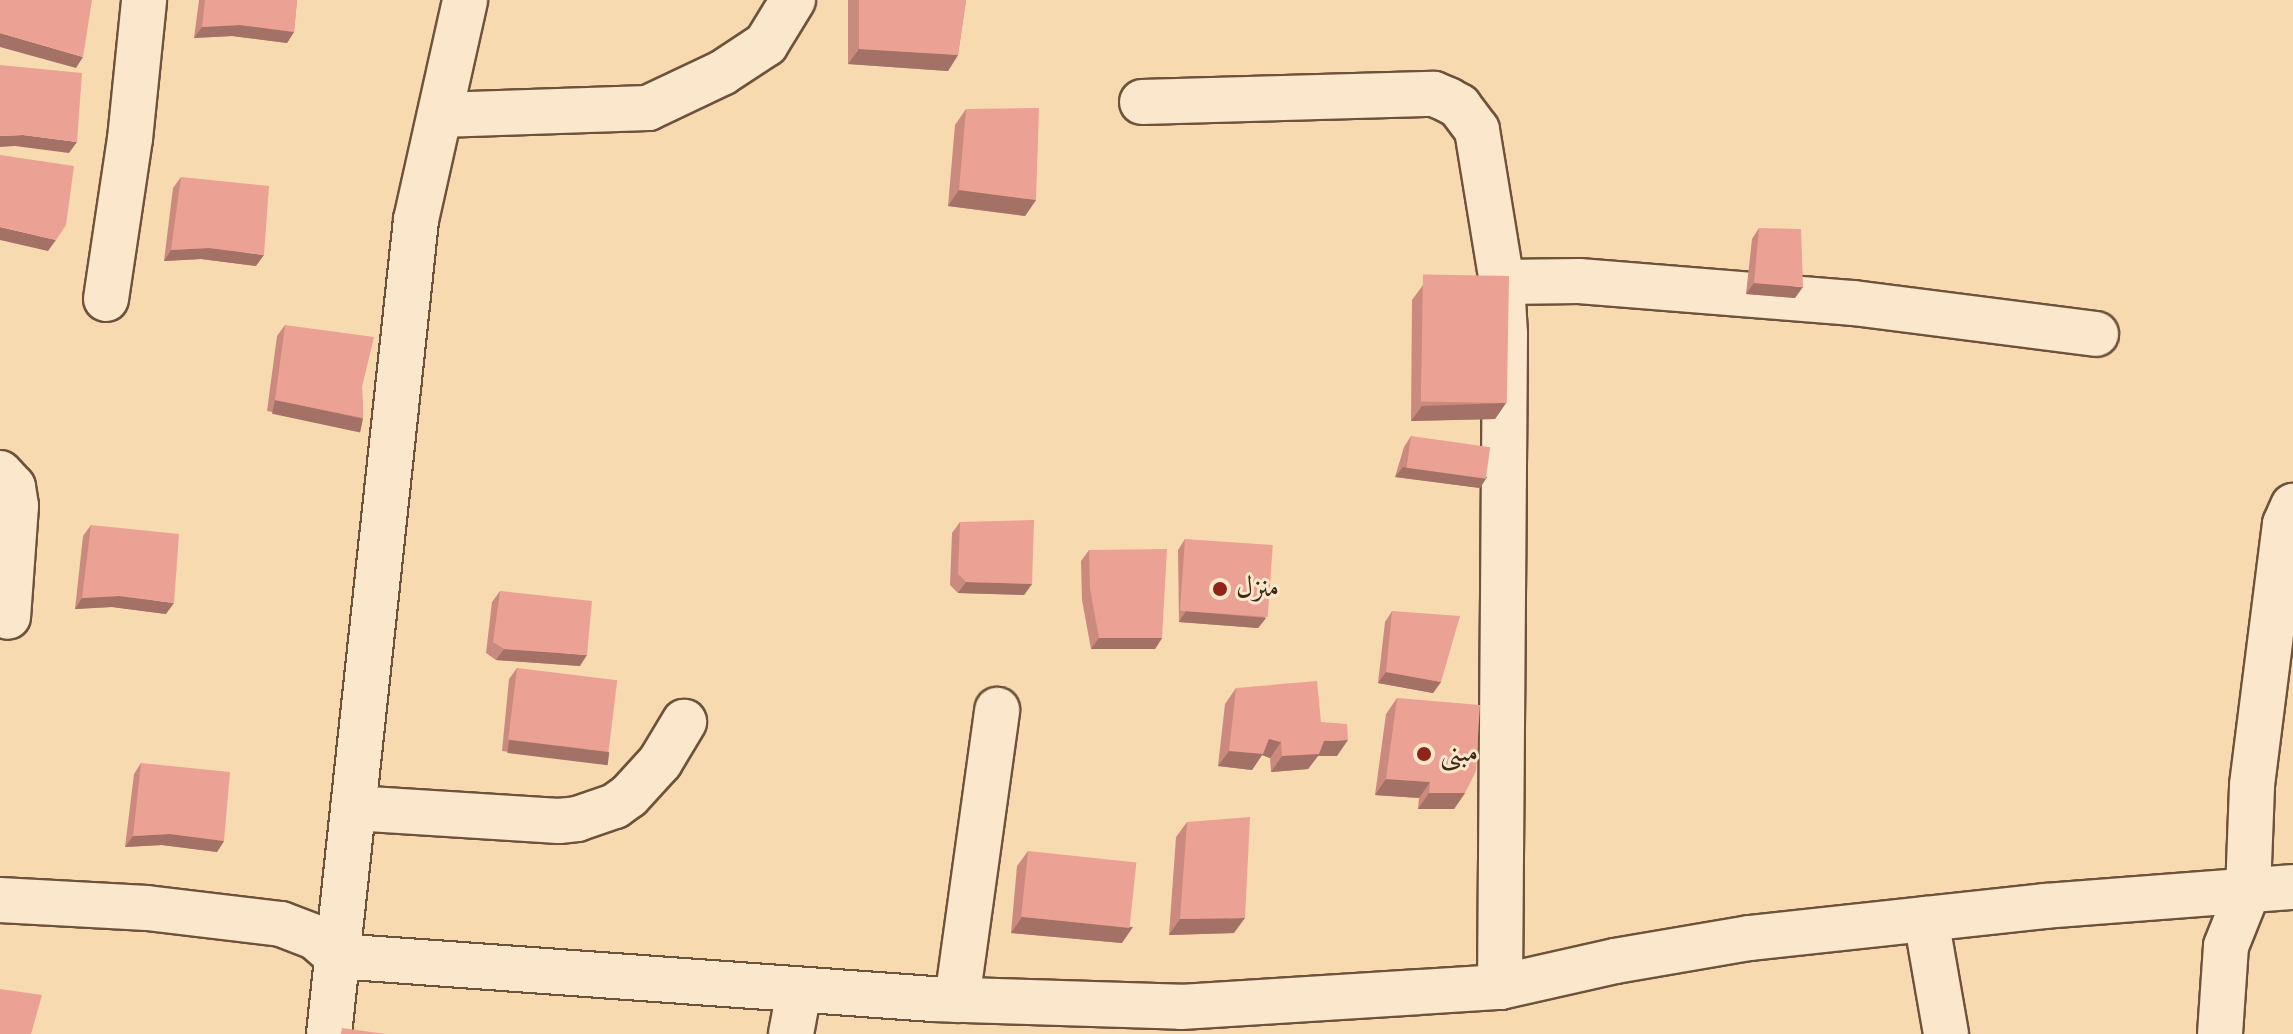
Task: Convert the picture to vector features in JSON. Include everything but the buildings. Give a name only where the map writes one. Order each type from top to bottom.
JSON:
[{"type":"street","points":[[106,299],[130,139],[144,0]]},
{"type":"street","points":[[329,1034],[416,220],[465,0]]},
{"type":"street","points":[[440,115],[648,108],[711,79],[766,44],[793,0]]},
{"type":"street","points":[[1142,102],[1434,94],[1459,106],[1477,130],[1502,282],[1505,334],[1500,987]]},
{"type":"street","points":[[1502,282],[1579,281],[1854,303],[2096,334]]},
{"type":"street","points":[[0,473],[13,487],[16,506],[8,617]]},
{"type":"street","points":[[2220,1034],[2226,946],[2248,891],[2254,771],[2285,524],[2293,506]]},
{"type":"street","points":[[957,1000],[997,710]]},
{"type":"street","points":[[353,808],[559,821],[577,819],[615,806],[629,796],[660,762],[684,722]]},
{"type":"street","points":[[0,900],[147,908],[281,924],[315,937],[337,956],[957,1000],[1181,1020],[1500,987],[1615,961],[1750,938],[1926,919],[2293,887]]},
{"type":"street","points":[[1926,919],[1946,1034]]},
{"type":"street","points":[[791,1034],[799,991]]},
{"type":"place","name":"منزل","points":[[1220,589]]},
{"type":"place","name":"مبنى","points":[[1424,754]]}]
